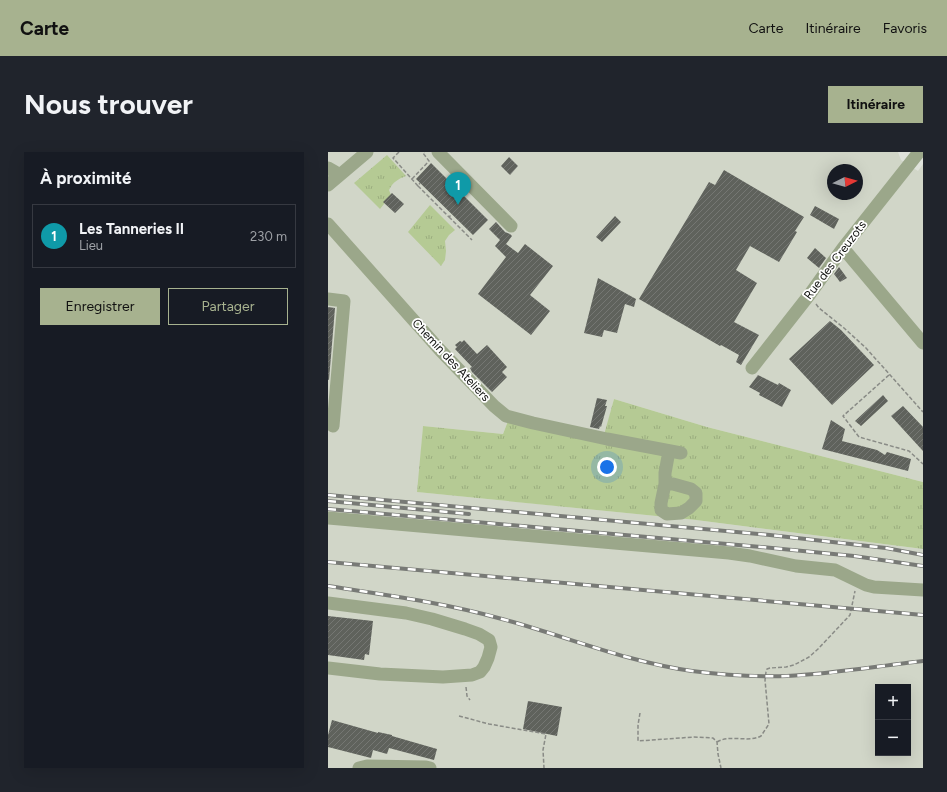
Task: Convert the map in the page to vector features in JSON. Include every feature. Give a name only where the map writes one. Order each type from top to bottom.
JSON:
[{"type":"street","points":[[328,185],[367,152]]},
{"type":"street","points":[[438,152],[511,226]]},
{"type":"street","name":"Rue des Creuzots","points":[[752,368],[810,294],[843,248],[919,152]]},
{"type":"street","points":[[328,168],[335,172],[338,176]]},
{"type":"street","name":"Chemin des Ateliers","points":[[328,224],[440,350],[494,406],[506,416],[607,439],[675,452],[665,473],[665,484]]},
{"type":"street","points":[[843,248],[923,343]]},
{"type":"street","points":[[328,299],[344,300],[333,426]]},
{"type":"street","points":[[328,518],[729,553],[796,566],[835,570],[866,585],[880,588],[923,590]]},
{"type":"street","points":[[328,603],[406,613],[432,619],[479,634],[488,640],[491,647],[484,668],[480,672],[472,675],[443,677],[380,674],[328,668]]},
{"type":"street","points":[[359,768],[366,766],[430,768]]},
{"type":"path","points":[[399,152],[393,158],[418,186],[472,240]]},
{"type":"path","points":[[412,179],[429,161],[423,153],[424,152]]},
{"type":"path","points":[[449,217],[452,214]]},
{"type":"path","points":[[810,294],[819,308],[866,348],[923,412]]},
{"type":"path","points":[[889,375],[843,416],[859,437],[909,451],[923,464]]},
{"type":"path","points":[[717,742],[725,739],[759,738],[761,736],[769,724],[765,680],[766,672],[770,668],[794,665],[818,650],[850,615],[859,582]]},
{"type":"path","points":[[640,713],[638,741],[694,737],[713,738],[717,742],[721,768]]},
{"type":"path","points":[[459,716],[489,724],[546,734],[543,750],[544,768]]},
{"type":"shaded area","points":[[328,152],[898,152],[901,160],[918,171],[923,164],[923,482],[707,427],[614,399],[603,442],[508,421],[503,434],[423,426],[418,492],[696,520],[923,549],[923,768],[328,768]]},
{"type":"green space","points":[[387,155],[406,176],[392,185],[389,190],[391,195],[380,209],[354,183]]},
{"type":"green space","points":[[430,205],[455,230],[445,241],[445,260],[441,266],[408,232]]},
{"type":"green space","points":[[614,399],[707,427],[923,482],[923,549],[696,520],[417,492],[423,426],[503,434],[508,421],[602,442]]},
{"type":"building","points":[[509,157],[518,166],[510,175],[501,166]]},
{"type":"building","points":[[431,163],[488,220],[473,235],[416,179]]},
{"type":"building","points":[[724,170],[804,217],[779,262],[750,246],[736,270],[757,283],[734,322],[759,335],[741,365],[736,362],[739,355],[721,345],[720,346],[639,299],[709,182],[715,185]]},
{"type":"building","points":[[392,193],[404,204],[395,213],[383,202]]},
{"type":"building","points":[[815,206],[839,219],[834,229],[810,215]]},
{"type":"building","points":[[615,216],[621,222],[602,242],[596,237]]},
{"type":"building","points":[[496,222],[505,232],[512,236],[506,244],[518,253],[525,244],[553,266],[530,295],[550,311],[531,335],[478,294],[506,257],[495,246],[500,240],[489,229]]},
{"type":"building","points":[[815,248],[826,258],[819,268],[807,258]]},
{"type":"building","points":[[839,267],[847,278],[840,282],[834,274]]},
{"type":"building","points":[[598,278],[636,299],[634,307],[625,304],[617,333],[604,330],[602,337],[584,333]]},
{"type":"building","points":[[328,307],[335,308],[329,380],[328,380]]},
{"type":"building","points":[[830,321],[841,330],[874,365],[832,405],[789,359]]},
{"type":"building","points":[[464,340],[477,354],[487,345],[507,367],[502,372],[507,377],[492,392],[472,372],[470,368],[472,367],[455,349],[457,347],[455,345]]},
{"type":"building","points":[[758,375],[778,385],[779,383],[791,390],[782,407],[759,395],[760,393],[749,387]]},
{"type":"building","points":[[883,395],[888,401],[861,426],[855,421]]},
{"type":"building","points":[[597,398],[607,400],[605,406],[607,406],[601,427],[600,426],[599,429],[590,427]]},
{"type":"building","points":[[903,406],[923,427],[923,451],[891,416]]},
{"type":"building","points":[[831,420],[845,429],[842,441],[877,450],[885,455],[887,452],[911,459],[908,471],[822,449]]},
{"type":"building","points":[[328,616],[373,621],[369,655],[365,654],[364,660],[328,655]]},
{"type":"building","points":[[528,701],[562,707],[557,736],[523,729]]},
{"type":"building","points":[[332,720],[378,733],[392,735],[437,749],[434,760],[389,748],[387,754],[373,750],[371,758],[328,747],[328,735]]},
{"type":"railway","points":[[328,495],[770,535],[886,548],[923,555]]},
{"type":"railway","points":[[328,501],[469,514]]},
{"type":"railway","points":[[328,509],[761,547],[854,556],[923,566]]},
{"type":"railway","points":[[328,562],[923,615]]},
{"type":"railway","points":[[328,586],[415,600],[481,613],[620,655],[668,667],[715,674],[763,676],[804,675],[923,661]]},
{"type":"place","name":"Les Tanneries II","points":[[458,205]]}]
